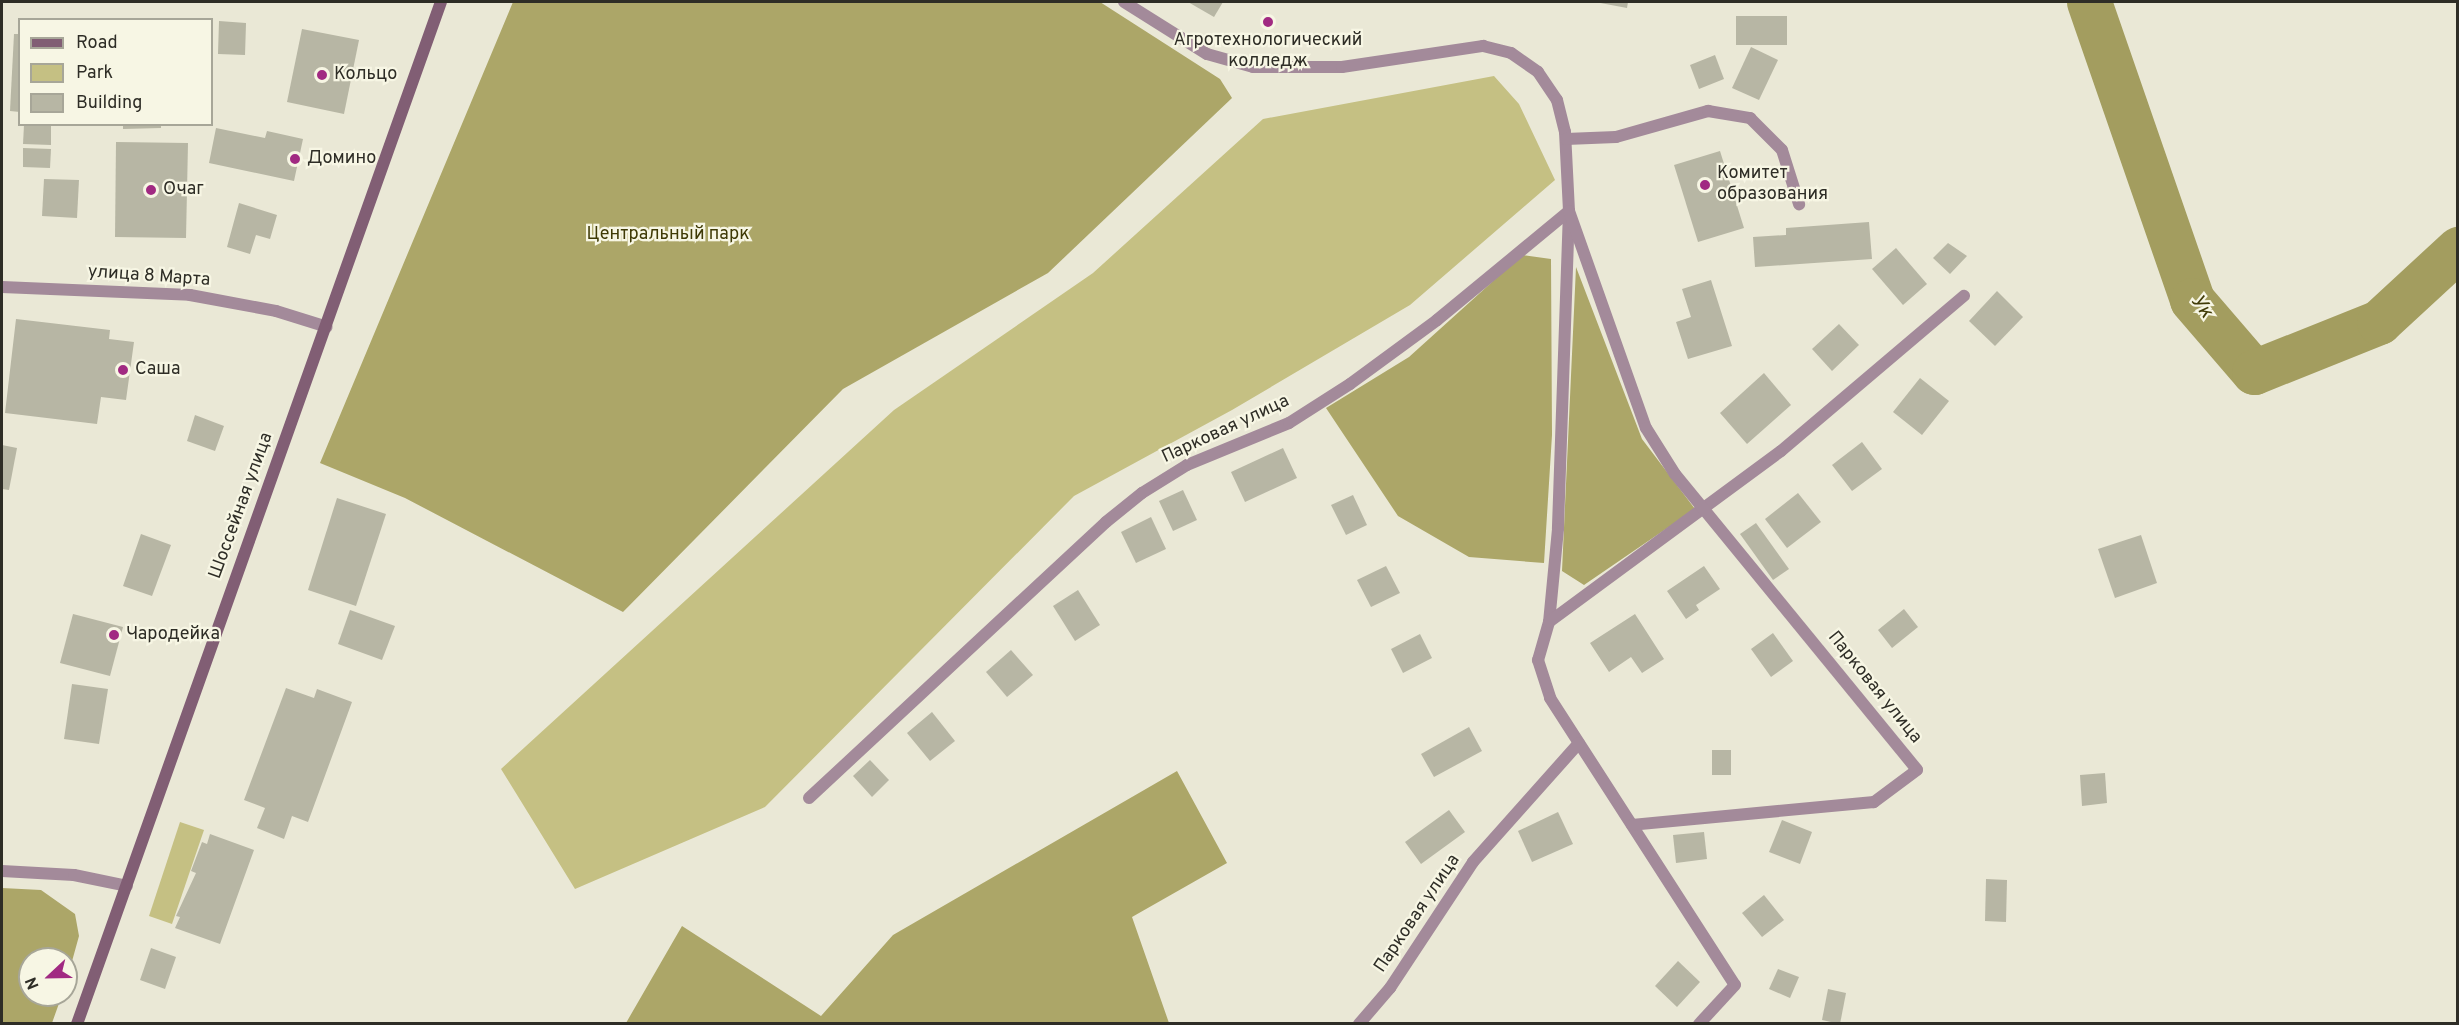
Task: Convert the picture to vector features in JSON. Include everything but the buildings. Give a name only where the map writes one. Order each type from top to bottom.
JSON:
[{"type":"main road","name":"Шоссейная улица","points":[[77,1023],[127,886],[162,777],[327,327],[441,2]]},
{"type":"street","name":"Парковая улица","points":[[1124,2],[1207,54],[1253,67],[1342,67],[1483,46],[1511,53],[1538,72],[1557,100],[1566,139],[1569,211],[1558,529],[1548,622],[1538,660],[1541,680],[1735,985],[1699,1023]]},
{"type":"street","points":[[1566,139],[1616,137],[1708,111],[1750,118],[1782,150],[1799,204]]},
{"type":"street","name":"Парковая улица","points":[[1569,211],[1646,428],[1676,474],[1707,509],[1917,770],[1874,802],[1632,825]]},
{"type":"street","name":"Парковая улица","points":[[809,798],[1106,522],[1142,493],[1187,465],[1289,423],[1350,384],[1437,320],[1569,211]]},
{"type":"street","name":"улица 8 Марта","points":[[2,287],[190,295],[276,311],[327,327]]},
{"type":"street","points":[[1548,622],[1707,509],[1964,296]]},
{"type":"street","name":"Парковая улица","points":[[1359,1023],[1390,988],[1473,862],[1579,743]]},
{"type":"street","points":[[2,871],[74,875],[127,886]]},
{"type":"green space","name":"Центральный парк","points":[[513,2],[1100,2],[1220,79],[1232,98],[1048,273],[843,389],[623,612],[405,498],[320,463]]},
{"type":"green space","points":[[1494,76],[1519,104],[1555,180],[1410,305],[1232,410],[1074,496],[765,807],[575,889],[501,769],[894,410],[1093,273],[1263,119]]},
{"type":"green space","points":[[1522,255],[1551,259],[1552,435],[1544,563],[1469,557],[1398,516],[1326,408],[1409,357]]},
{"type":"green space","points":[[1576,267],[1642,439],[1695,509],[1584,585],[1562,571]]},
{"type":"green space","points":[[1177,771],[1227,863],[1132,917],[1169,1023],[626,1023],[682,926],[821,1016],[893,935]]},
{"type":"green space","points":[[180,822],[204,830],[172,924],[149,916]]},
{"type":"green space","points":[[2,888],[41,890],[75,914],[79,936],[76,947],[18,947],[18,1007],[58,1007],[52,1023],[2,1023]]},
{"type":"waterway","name":"Ук","points":[[2089,2],[2192,300],[2254,372],[2379,322],[2458,249]]},
{"type":"place","name":"Агротехнологический колледж","points":[[1268,22]]},
{"type":"place","name":"Кольцо","points":[[322,75]]},
{"type":"place","name":"Домино","points":[[295,159]]},
{"type":"place","name":"Комитет образования","points":[[1705,185]]},
{"type":"place","name":"Очаг","points":[[151,190]]},
{"type":"place","name":"Саша","points":[[123,370]]},
{"type":"place","name":"Чародейка","points":[[114,635]]}]
